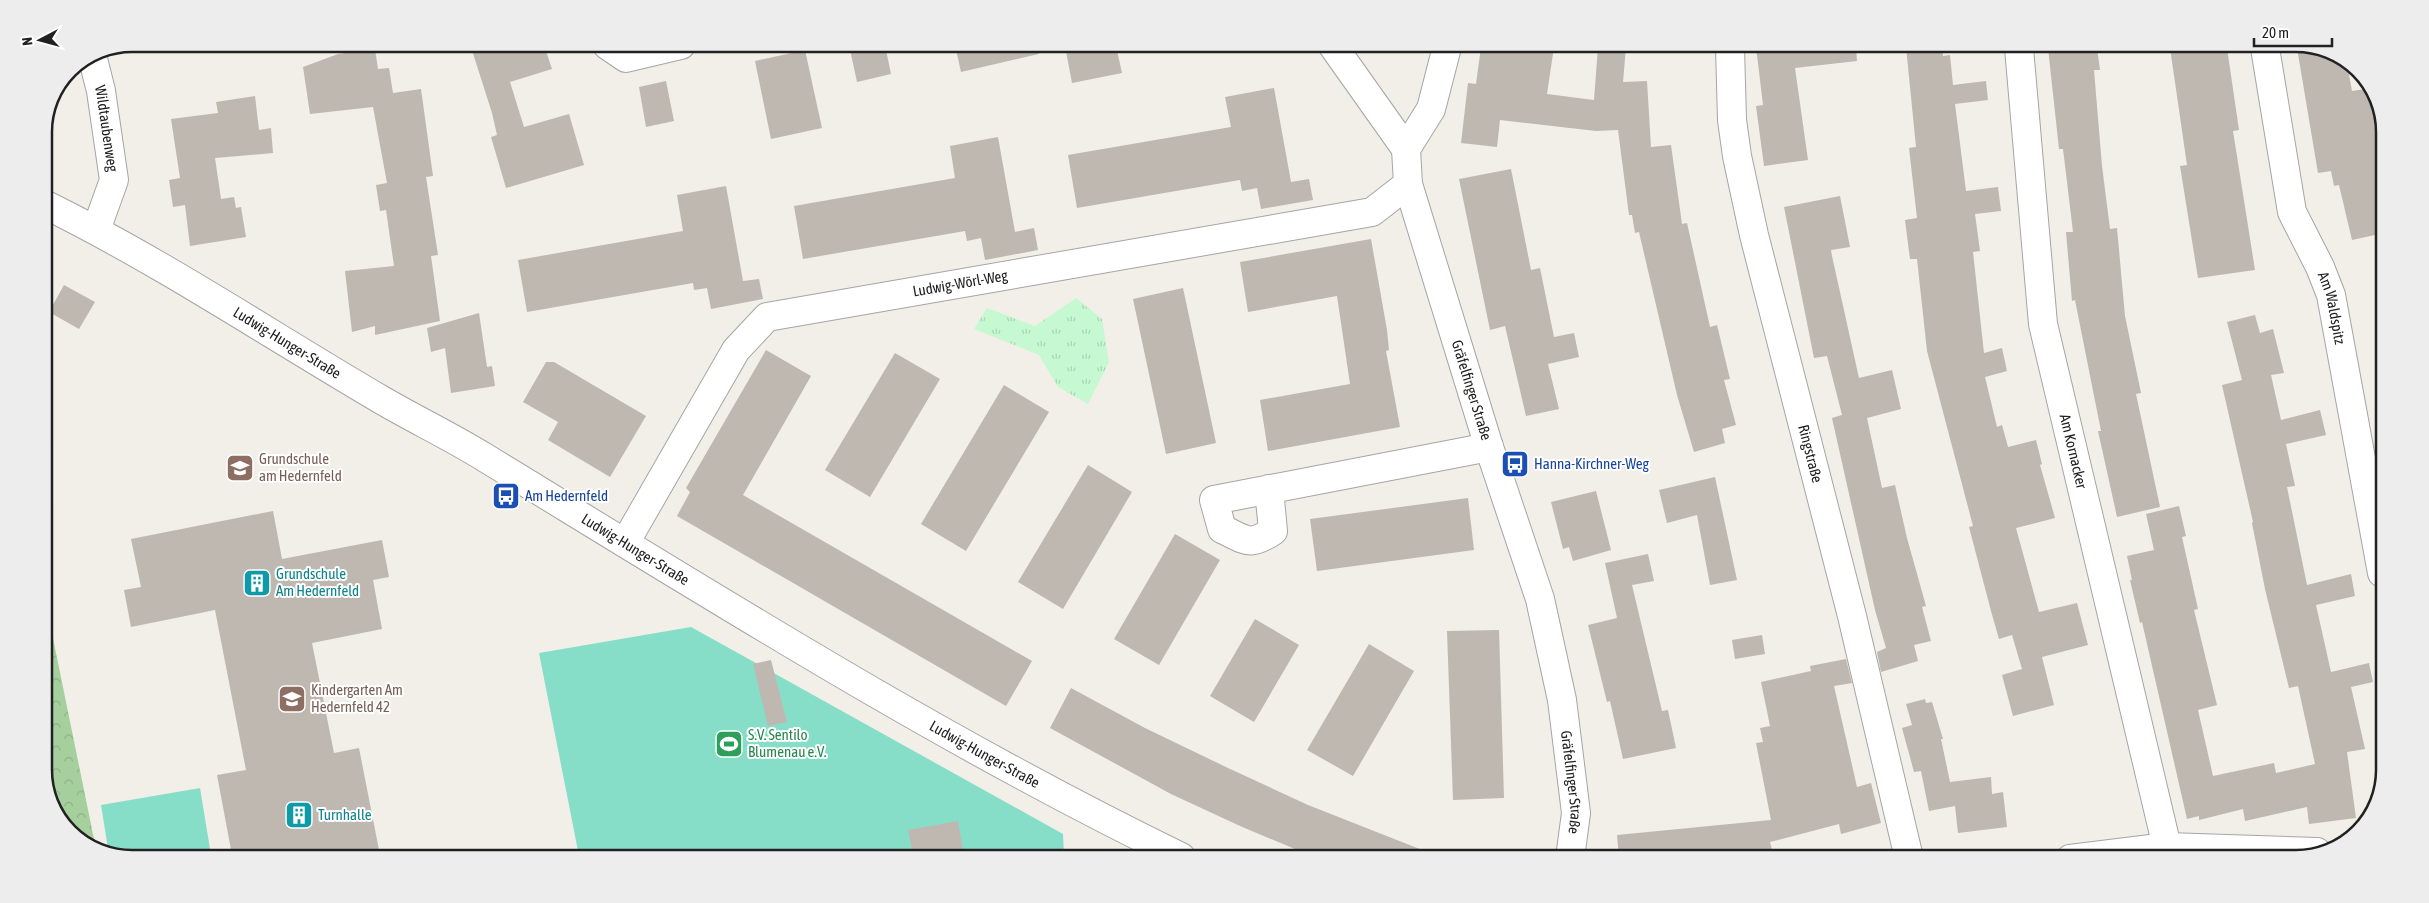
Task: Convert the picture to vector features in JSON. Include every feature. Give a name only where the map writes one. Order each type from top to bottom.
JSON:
[{"type":"street","points":[[617,52],[626,58],[651,52]]},
{"type":"street","points":[[1338,52],[1406,149],[1431,109],[1445,52]]},
{"type":"street","name":"Ringstraße","points":[[1730,52],[1732,120],[1740,173],[1852,616],[1907,850]]},
{"type":"street","name":"Am Kornacker","points":[[2019,52],[2043,324],[2167,847]]},
{"type":"street","name":"Am Waldspitz","points":[[2266,52],[2292,212],[2320,267],[2331,295],[2376,540]]},
{"type":"street","name":"Wildtaubenweg","points":[[94,63],[101,91],[114,180],[96,230]]},
{"type":"street","name":"Gräfelfinger Straße","points":[[1406,149],[1408,184],[1490,447],[1540,599],[1562,700],[1576,813],[1571,850]]},
{"type":"street","name":"Ludwig-Wörl-Weg","points":[[625,543],[736,350],[767,317],[1372,212],[1408,184]]},
{"type":"street","points":[[52,208],[96,230]]},
{"type":"street","name":"Ludwig-Hunger-Straße","points":[[96,230],[381,400],[483,457],[899,705],[1010,768],[1168,850]]},
{"type":"street","points":[[1270,490],[1490,447]]},
{"type":"street","points":[[2143,850],[2167,847],[2257,850]]},
{"type":"green space","points":[[1076,298],[1102,319],[1109,362],[1088,404],[1058,387],[1039,355],[974,329],[987,308],[1035,326]]},
{"type":"green space","name":"S.V. Sentilo Blumenau e.V.","points":[[691,627],[1063,834],[1064,850],[578,850],[539,653]]},
{"type":"green space","points":[[53,637],[94,840],[76,827],[63,811],[54,786]]},
{"type":"green space","points":[[200,788],[210,850],[132,850],[108,846],[101,805]]},
{"type":"building","points":[[375,52],[378,69],[389,68],[393,93],[421,89],[433,176],[426,177],[438,255],[431,256],[440,321],[375,335],[375,326],[352,332],[345,271],[394,266],[386,210],[380,211],[376,185],[387,183],[373,107],[310,114],[303,67],[338,54]]},
{"type":"building","points":[[473,52],[546,52],[552,69],[510,82],[524,127],[569,114],[584,165],[506,188],[491,137],[497,135]]},
{"type":"building","points":[[796,52],[805,52],[822,128],[771,139],[755,61]]},
{"type":"building","points":[[851,52],[886,52],[891,74],[857,82]]},
{"type":"building","points":[[957,52],[1039,52],[1039,54],[961,72]]},
{"type":"building","points":[[1066,52],[1117,52],[1122,73],[1072,83]]},
{"type":"building","points":[[1480,52],[1553,52],[1547,94],[1594,100],[1598,52],[1626,52],[1623,82],[1647,81],[1651,147],[1671,145],[1682,224],[1687,223],[1710,327],[1717,325],[1730,379],[1724,380],[1736,425],[1722,429],[1725,443],[1694,452],[1677,395],[1639,232],[1635,233],[1632,215],[1629,215],[1618,130],[1596,131],[1500,120],[1497,147],[1461,143],[1468,83],[1476,84]]},
{"type":"building","points":[[1757,52],[1856,52],[1857,61],[1795,68],[1808,160],[1764,166],[1756,106],[1763,105]]},
{"type":"building","points":[[1906,52],[1942,52],[1943,56],[1950,55],[1953,85],[1986,81],[1988,100],[1955,104],[1966,191],[1998,187],[2001,211],[1975,214],[1980,251],[1973,252],[1984,353],[2002,348],[2007,371],[1985,377],[1997,427],[2002,425],[2008,447],[2036,440],[2042,464],[2040,465],[2055,518],[2016,528],[2039,612],[2077,603],[2088,645],[2042,657],[2054,705],[2013,716],[2002,675],[2022,669],[2012,635],[1999,639],[1991,611],[1969,527],[1973,526],[1927,351],[1917,259],[1910,259],[1905,220],[1917,218],[1909,148],[1916,147]]},
{"type":"building","points":[[2048,52],[2098,52],[2100,70],[2094,70],[2102,166],[2110,229],[2117,228],[2125,316],[2141,393],[2136,394],[2160,507],[2117,517],[2098,431],[2101,431],[2075,300],[2072,301],[2066,232],[2073,232],[2063,149],[2059,149]]},
{"type":"building","points":[[2171,52],[2228,52],[2239,130],[2233,131],[2255,270],[2198,278],[2180,166],[2187,165]]},
{"type":"building","points":[[2298,52],[2322,57],[2341,66],[2349,72],[2352,91],[2364,89],[2366,92],[2375,117],[2376,127],[2376,235],[2352,240],[2339,185],[2334,186],[2331,171],[2318,173]]},
{"type":"building","points":[[666,81],[674,121],[646,127],[639,87]]},
{"type":"building","points":[[1274,88],[1291,182],[1309,179],[1313,200],[1261,209],[1257,188],[1242,191],[1240,180],[1077,208],[1068,155],[1231,127],[1225,97]]},
{"type":"building","points":[[255,96],[259,130],[271,128],[273,153],[215,158],[221,199],[234,197],[236,208],[241,207],[246,237],[190,246],[185,205],[173,207],[169,180],[180,178],[171,119],[218,113],[216,102]]},
{"type":"building","points":[[998,137],[1015,232],[1034,228],[1038,250],[985,260],[981,238],[967,241],[965,231],[803,259],[794,206],[955,178],[950,146]]},
{"type":"building","points":[[1511,169],[1531,270],[1540,268],[1554,337],[1574,333],[1579,357],[1548,364],[1559,409],[1526,416],[1505,326],[1490,330],[1459,179]]},
{"type":"building","points":[[726,186],[743,281],[759,279],[763,299],[711,309],[707,288],[694,290],[693,283],[527,312],[518,260],[683,231],[677,195]]},
{"type":"building","points":[[1840,196],[1850,247],[1831,250],[1832,256],[1859,378],[1892,370],[1901,409],[1867,418],[1882,488],[1895,485],[1907,538],[1926,606],[1922,607],[1931,641],[1914,645],[1918,661],[1881,672],[1877,652],[1886,648],[1875,610],[1832,418],[1842,415],[1827,356],[1814,358],[1784,207]]},
{"type":"building","points":[[1371,239],[1387,330],[1389,350],[1386,351],[1400,427],[1268,451],[1260,400],[1350,384],[1337,296],[1248,312],[1240,262]]},
{"type":"building","points":[[64,285],[95,302],[79,329],[52,314],[52,306]]},
{"type":"building","points":[[1183,288],[1216,443],[1166,454],[1133,299]]},
{"type":"building","points":[[479,313],[487,367],[492,366],[495,386],[451,393],[445,348],[431,352],[427,328]]},
{"type":"building","points":[[2255,315],[2260,333],[2273,329],[2284,373],[2271,375],[2281,420],[2320,410],[2326,435],[2286,444],[2295,486],[2287,487],[2307,585],[2351,574],[2355,596],[2316,605],[2331,672],[2369,663],[2373,682],[2351,687],[2365,749],[2347,752],[2356,818],[2309,824],[2307,807],[2245,821],[2243,809],[2199,820],[2199,816],[2187,819],[2142,622],[2140,623],[2130,580],[2132,580],[2127,556],[2154,550],[2146,514],[2179,506],[2186,536],[2182,537],[2198,609],[2194,610],[2217,705],[2198,710],[2213,776],[2274,763],[2276,773],[2315,764],[2298,686],[2289,688],[2265,589],[2253,522],[2222,385],[2242,380],[2227,322]]},
{"type":"building","points":[[766,350],[811,376],[743,495],[1032,661],[1006,706],[677,516],[690,492],[686,488]]},
{"type":"building","points":[[895,353],[940,379],[870,497],[825,470]]},
{"type":"building","points":[[546,362],[554,362],[646,416],[610,477],[548,440],[558,422],[523,402]]},
{"type":"building","points":[[1004,385],[1049,412],[966,551],[921,524]]},
{"type":"building","points":[[1088,465],[1132,492],[1063,609],[1018,582]]},
{"type":"building","points":[[1715,477],[1737,580],[1710,585],[1697,515],[1667,523],[1659,490]]},
{"type":"building","points":[[1596,491],[1611,550],[1573,561],[1569,547],[1563,549],[1551,502]]},
{"type":"building","points":[[1468,498],[1474,550],[1317,571],[1310,519]]},
{"type":"building","points":[[273,511],[282,559],[382,540],[389,577],[373,580],[382,629],[312,643],[334,753],[359,748],[379,850],[231,850],[217,775],[246,770],[215,610],[131,627],[124,590],[141,587],[131,539]]},
{"type":"building","points":[[1175,534],[1220,560],[1159,665],[1114,639]]},
{"type":"building","points":[[1648,554],[1654,581],[1632,585],[1662,711],[1668,710],[1676,748],[1623,759],[1610,701],[1607,702],[1588,625],[1617,618],[1605,563]]},
{"type":"building","points":[[1255,619],[1299,645],[1254,722],[1210,696]]},
{"type":"building","points":[[1499,630],[1504,798],[1453,800],[1447,631]]},
{"type":"building","points":[[1762,635],[1765,654],[1735,659],[1732,640]]},
{"type":"building","points":[[1369,644],[1414,671],[1353,776],[1307,750]]},
{"type":"building","points":[[1846,659],[1852,683],[1834,686],[1857,787],[1871,783],[1881,823],[1841,834],[1839,824],[1770,842],[1772,850],[1618,850],[1617,835],[1771,820],[1756,743],[1763,742],[1760,728],[1770,726],[1761,682],[1811,671],[1810,666]]},
{"type":"building","points":[[771,660],[787,722],[768,726],[753,664]]},
{"type":"building","points":[[1071,688],[1145,728],[1308,805],[1422,850],[1297,850],[1171,794],[1050,728]]},
{"type":"building","points":[[1925,699],[1926,703],[1932,702],[1943,739],[1941,739],[1950,782],[1991,777],[1992,794],[2003,792],[2007,827],[1958,833],[1955,806],[1929,811],[1921,771],[1914,772],[1902,728],[1912,725],[1906,704]]},
{"type":"building","points":[[958,821],[963,850],[912,850],[908,830]]},
{"type":"place","name":"Hanna-Kirchner-Weg","points":[[1515,464]]},
{"type":"place","name":"Grundschule am Hedernfeld","points":[[240,468]]},
{"type":"place","name":"Am Hedernfeld","points":[[506,496]]},
{"type":"place","name":"Grundschule Am Hedernfeld","points":[[257,583]]},
{"type":"place","name":"Kindergarten Am Hedernfeld 42","points":[[292,699]]},
{"type":"place","name":"S.V. Sentilo Blumenau e.V.","points":[[729,744]]},
{"type":"place","name":"Turnhalle","points":[[299,815]]}]
